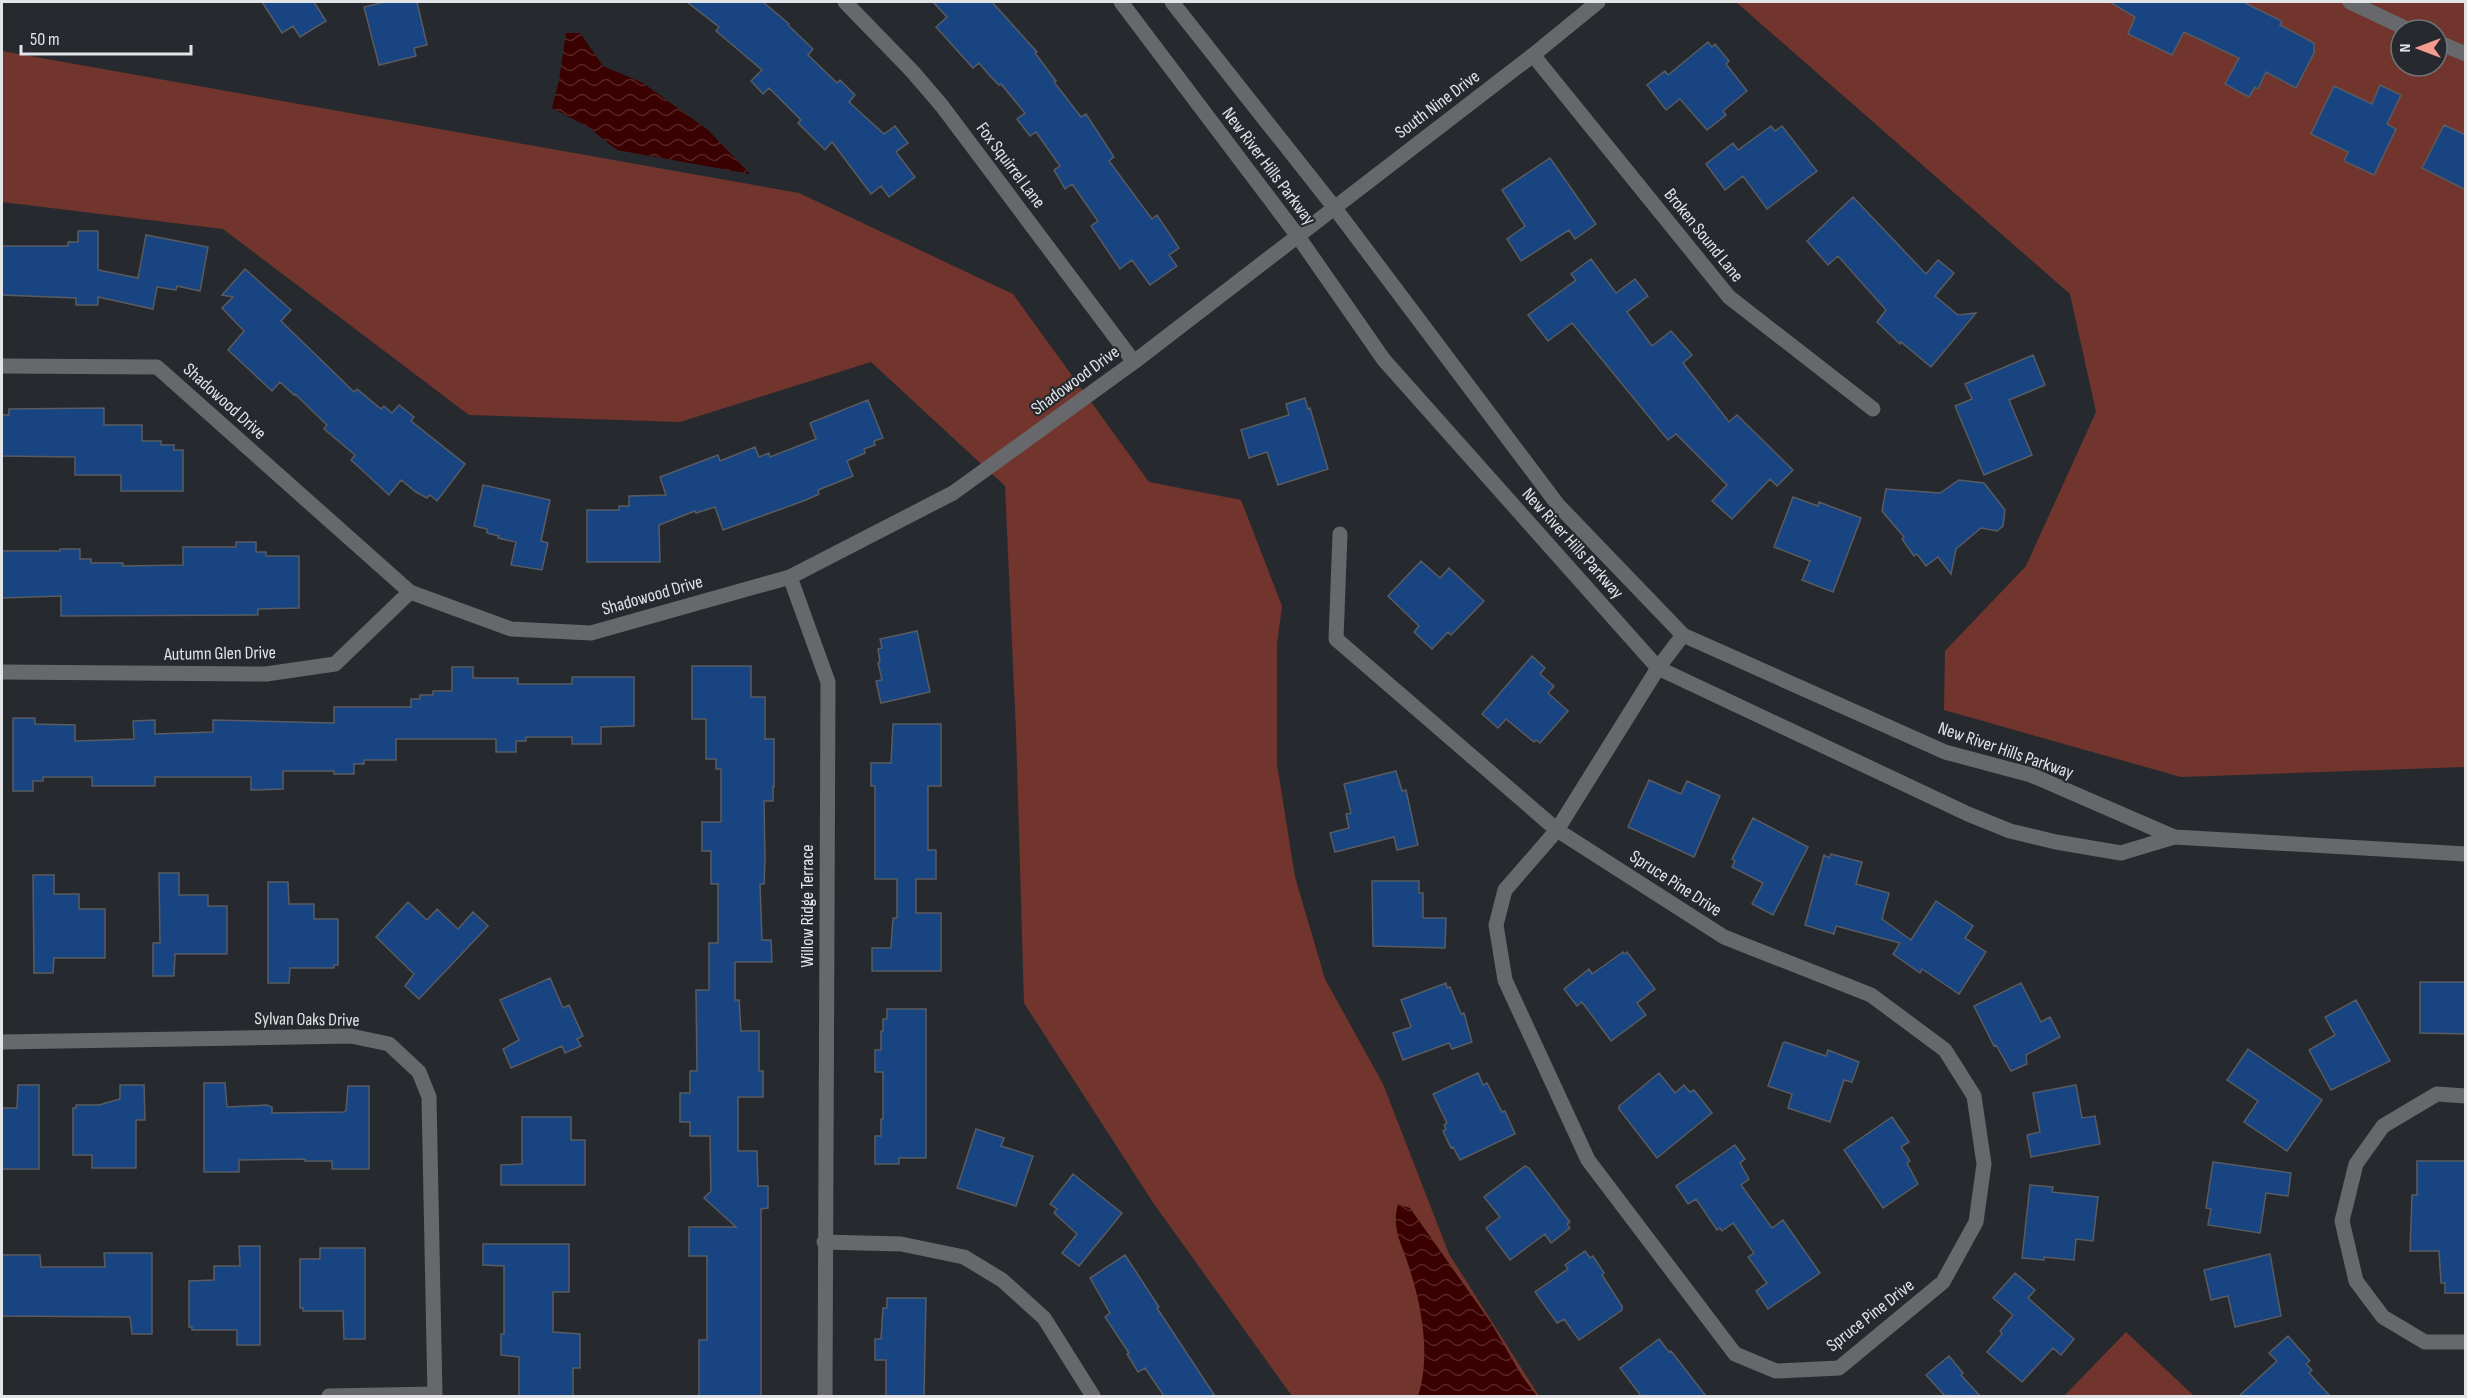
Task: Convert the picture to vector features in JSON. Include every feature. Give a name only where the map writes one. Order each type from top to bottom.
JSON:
[{"type":"street","name":"Fox Squirrel Lane","points":[[845,2],[898,55],[942,106],[1134,362]]},
{"type":"street","name":"New River Hills Parkway","points":[[1121,2],[1297,235],[1384,360],[1658,668],[1968,814],[2010,831],[2056,842],[2121,853],[2174,837]]},
{"type":"street","name":"New River Hills Parkway","points":[[1172,2],[1334,207],[1558,505],[1683,635],[1945,752],[2031,775],[2174,837],[2466,854]]},
{"type":"street","name":"South Nine Drive","points":[[1297,235],[1533,55],[1598,2]]},
{"type":"street","points":[[2350,2],[2389,21]]},
{"type":"street","points":[[2449,47],[2466,54]]},
{"type":"street","name":"Broken Sound Lane","points":[[1533,55],[1729,297],[1873,409]]},
{"type":"street","name":"Shadowood Drive","points":[[2,366],[157,367],[410,592],[511,628],[591,633],[790,577],[953,493],[1134,362],[1297,235]]},
{"type":"street","name":"Spruce Pine Drive","points":[[1340,534],[1336,639],[1557,830],[1724,937],[1871,995],[1945,1050],[1974,1096],[1984,1164],[1976,1222],[1943,1282],[1839,1368],[1776,1371],[1735,1354],[1588,1160],[1505,980],[1496,925],[1505,890],[1557,830],[1658,668],[1683,635]]},
{"type":"street","name":"Willow Ridge Terrace","points":[[790,577],[828,682],[825,1396]]},
{"type":"street","name":"Autumn Glen Drive","points":[[2,672],[266,674],[335,664],[410,592]]},
{"type":"street","name":"Sylvan Oaks Drive","points":[[2,1042],[351,1036],[389,1044],[419,1072],[429,1097],[435,1395]]},
{"type":"street","points":[[2466,1096],[2437,1094],[2383,1126],[2356,1164],[2342,1221],[2356,1281],[2383,1317],[2425,1342],[2466,1342]]},
{"type":"street","points":[[824,1242],[901,1244],[964,1257],[1002,1280],[1044,1318],[1093,1396]]},
{"type":"street","points":[[329,1396],[435,1395]]},
{"type":"shaded area","points":[[1736,2],[2465,2],[2465,767],[2181,777],[1944,710],[1945,651],[2026,566],[2096,412],[2070,294]]},
{"type":"shaded area","points":[[2,51],[799,193],[1013,294],[1149,482],[1241,500],[1282,606],[1277,644],[1277,764],[1295,877],[1325,979],[1383,1084],[1449,1254],[1539,1396],[1292,1396],[1154,1204],[1024,1003],[1016,732],[1005,486],[871,362],[680,422],[469,415],[223,229],[2,202]]},
{"type":"shaded area","points":[[2126,1332],[2194,1396],[2064,1396]]},
{"type":"water","points":[[566,33],[580,33],[603,66],[643,83],[708,130],[750,174],[617,150],[588,127],[552,108]]},
{"type":"water","points":[[1398,1204],[1410,1208],[1491,1323],[1522,1376],[1537,1396],[1418,1396],[1424,1365],[1423,1332],[1414,1282],[1398,1236],[1396,1213]]},
{"type":"building","points":[[262,2],[314,2],[326,21],[300,37],[293,26],[282,33]]},
{"type":"building","points":[[385,2],[417,2],[427,45],[414,48],[416,56],[379,65],[364,7]]},
{"type":"building","points":[[687,2],[763,2],[813,49],[808,55],[837,83],[840,80],[855,95],[849,102],[884,134],[895,126],[908,143],[896,152],[915,177],[889,197],[881,186],[871,194],[832,142],[825,150],[798,123],[801,120],[769,88],[763,94],[751,81],[762,70],[716,31],[719,27]]},
{"type":"building","points":[[933,2],[992,2],[1037,52],[1035,53],[1056,81],[1054,82],[1081,117],[1086,114],[1114,157],[1109,161],[1152,219],[1157,215],[1179,248],[1169,255],[1177,266],[1150,285],[1132,260],[1120,269],[1091,226],[1098,221],[1072,184],[1065,189],[1054,170],[1060,166],[1036,132],[1030,136],[1017,119],[1025,113],[1001,84],[999,85],[979,63],[973,68],[936,27],[947,17]]},
{"type":"building","points":[[2110,2],[2243,2],[2282,21],[2280,25],[2314,43],[2314,53],[2296,88],[2266,72],[2258,89],[2255,87],[2249,97],[2225,84],[2239,58],[2184,32],[2172,55],[2128,34],[2135,17]]},
{"type":"building","points":[[1708,42],[1712,47],[1715,44],[1729,61],[1726,64],[1747,91],[1723,111],[1726,115],[1707,130],[1680,99],[1666,110],[1647,85],[1665,71],[1668,75]]},
{"type":"building","points":[[2380,85],[2401,95],[2387,124],[2396,129],[2374,175],[2344,161],[2348,152],[2311,134],[2334,86],[2372,104]]},
{"type":"building","points":[[2444,125],[2466,135],[2466,190],[2422,168]]},
{"type":"building","points":[[1771,126],[1775,131],[1782,126],[1817,171],[1767,209],[1743,176],[1725,190],[1706,164],[1733,143],[1738,150]]},
{"type":"building","points":[[1550,158],[1596,224],[1575,239],[1569,230],[1521,261],[1507,239],[1525,226],[1502,190]]},
{"type":"building","points":[[1853,197],[1926,274],[1938,260],[1954,273],[1935,296],[1958,315],[1976,313],[1931,367],[1901,342],[1900,344],[1877,322],[1886,310],[1838,256],[1828,265],[1807,241]]},
{"type":"building","points":[[78,231],[98,231],[98,270],[138,278],[146,235],[208,247],[200,291],[177,286],[176,290],[157,287],[153,309],[98,297],[98,305],[76,305],[76,298],[2,295],[2,246],[68,246],[68,242],[78,242]]},
{"type":"building","points":[[1591,259],[1616,293],[1635,279],[1648,296],[1627,312],[1652,346],[1671,331],[1692,355],[1683,363],[1729,422],[1737,415],[1793,470],[1777,486],[1770,479],[1732,519],[1712,501],[1727,485],[1676,434],[1668,440],[1572,323],[1548,341],[1528,315],[1576,280],[1571,274]]},
{"type":"building","points":[[245,269],[291,310],[281,321],[354,392],[357,389],[381,409],[384,406],[392,413],[399,405],[414,417],[411,421],[465,464],[437,501],[430,495],[427,498],[416,492],[401,480],[389,495],[351,460],[355,455],[324,429],[327,425],[295,394],[280,382],[272,391],[228,350],[244,331],[222,308],[233,297],[222,295]]},
{"type":"building","points":[[2033,355],[2045,385],[2009,400],[2032,455],[1984,475],[1955,406],[1972,399],[1965,384]]},
{"type":"building","points":[[1305,398],[1328,469],[1278,485],[1267,452],[1249,458],[1241,430],[1289,415],[1286,404]]},
{"type":"building","points":[[868,400],[883,438],[874,441],[875,445],[864,449],[865,453],[847,461],[853,476],[818,490],[819,494],[806,500],[723,530],[715,507],[696,513],[695,511],[659,525],[660,562],[587,562],[587,510],[619,510],[619,506],[629,506],[629,496],[666,495],[660,477],[718,455],[720,461],[755,447],[759,457],[769,453],[770,457],[816,439],[810,423]]},
{"type":"building","points":[[104,408],[104,425],[142,425],[142,441],[161,441],[161,445],[174,445],[174,450],[183,450],[183,491],[121,491],[121,475],[75,475],[75,457],[2,456],[2,415],[9,415],[9,409]]},
{"type":"building","points":[[1959,480],[1984,483],[2005,510],[2003,526],[1997,531],[1981,528],[1956,549],[1951,574],[1938,557],[1926,566],[1917,554],[1914,556],[1902,539],[1904,537],[1882,511],[1886,489],[1940,493]]},
{"type":"building","points":[[483,485],[550,500],[541,541],[548,543],[542,570],[511,565],[516,542],[498,538],[499,536],[487,533],[487,529],[474,526]]},
{"type":"building","points":[[1793,497],[1818,506],[1819,502],[1861,518],[1833,592],[1802,580],[1810,561],[1774,547]]},
{"type":"building","points":[[236,542],[256,542],[256,552],[266,552],[266,556],[299,556],[299,608],[258,609],[258,615],[61,616],[61,596],[2,598],[2,551],[80,549],[80,559],[91,559],[91,563],[123,563],[123,566],[183,565],[183,547],[236,547]]},
{"type":"building","points":[[1421,561],[1440,578],[1449,568],[1484,601],[1451,635],[1448,632],[1432,649],[1414,632],[1419,626],[1388,596]]},
{"type":"building","points":[[917,631],[930,692],[881,703],[876,681],[882,680],[878,663],[880,662],[878,649],[882,648],[880,639]]},
{"type":"building","points":[[1532,656],[1545,668],[1540,674],[1554,686],[1548,693],[1568,711],[1540,743],[1536,740],[1534,742],[1506,719],[1498,728],[1482,714]]},
{"type":"building","points":[[692,666],[751,666],[751,697],[765,697],[765,739],[774,739],[773,801],[764,801],[764,884],[760,884],[762,940],[771,940],[772,962],[735,962],[735,1000],[739,1000],[741,1031],[759,1031],[759,1071],[763,1071],[763,1097],[738,1097],[738,1151],[757,1151],[758,1186],[768,1186],[768,1208],[761,1209],[761,1396],[699,1396],[699,1340],[707,1340],[707,1256],[689,1256],[689,1227],[736,1227],[704,1198],[711,1191],[710,1136],[690,1136],[690,1122],[680,1122],[680,1093],[690,1093],[690,1071],[697,1071],[696,990],[709,990],[709,943],[718,943],[718,884],[711,884],[711,851],[702,851],[702,822],[721,822],[721,769],[716,769],[716,759],[706,759],[706,719],[692,719]]},
{"type":"building","points":[[452,667],[473,667],[473,678],[518,678],[518,684],[572,684],[572,677],[634,677],[634,726],[601,727],[601,744],[572,744],[572,737],[526,737],[526,741],[516,741],[516,752],[496,752],[496,739],[396,739],[396,760],[364,760],[364,764],[354,764],[354,774],[334,774],[334,771],[283,771],[283,789],[251,790],[251,777],[155,777],[155,786],[92,786],[92,777],[43,777],[43,781],[33,781],[33,791],[13,791],[13,718],[35,718],[35,724],[75,725],[75,741],[134,739],[133,721],[155,720],[155,734],[213,732],[213,720],[334,723],[334,707],[411,707],[411,699],[420,699],[420,695],[433,695],[433,691],[452,691]]},
{"type":"building","points":[[893,724],[941,724],[941,786],[928,786],[928,850],[936,850],[936,879],[916,879],[916,913],[941,913],[941,971],[872,971],[872,948],[891,948],[893,918],[897,918],[897,879],[875,879],[875,786],[871,786],[871,763],[891,763]]},
{"type":"building","points":[[1396,771],[1402,791],[1406,790],[1418,845],[1397,850],[1394,837],[1335,852],[1330,833],[1349,828],[1346,814],[1351,813],[1344,784]]},
{"type":"building","points":[[1649,780],[1681,794],[1687,781],[1720,796],[1694,857],[1628,827]]},
{"type":"building","points":[[1753,818],[1808,847],[1773,915],[1752,904],[1763,883],[1732,867],[1735,861],[1732,859]]},
{"type":"building","points":[[1831,854],[1862,862],[1856,884],[1889,893],[1882,919],[1911,940],[1936,901],[1973,926],[1965,938],[1986,952],[1959,994],[1922,969],[1920,973],[1893,954],[1900,943],[1836,926],[1834,934],[1805,925],[1824,855],[1829,858]]},
{"type":"building","points":[[159,873],[179,873],[179,895],[208,895],[208,906],[227,906],[227,954],[175,954],[174,976],[153,976],[153,943],[160,943]]},
{"type":"building","points":[[33,875],[54,875],[54,894],[79,894],[79,909],[105,909],[105,958],[54,958],[53,973],[34,973]]},
{"type":"building","points":[[1372,881],[1419,881],[1419,893],[1423,893],[1423,918],[1446,918],[1445,948],[1373,946]]},
{"type":"building","points":[[268,882],[288,882],[289,904],[314,904],[314,919],[338,919],[338,965],[334,965],[334,968],[290,968],[289,983],[268,983]]},
{"type":"building","points":[[408,902],[427,920],[437,909],[458,929],[473,912],[488,926],[419,999],[405,986],[414,974],[376,937]]},
{"type":"building","points":[[1623,952],[1624,954],[1627,952],[1655,989],[1637,1003],[1646,1015],[1611,1041],[1582,1002],[1577,1006],[1564,989],[1589,969],[1592,974]]},
{"type":"building","points":[[550,978],[563,1008],[569,1005],[583,1036],[577,1039],[581,1046],[565,1053],[562,1046],[511,1068],[503,1049],[519,1040],[500,1000]]},
{"type":"building","points":[[2420,982],[2466,982],[2466,1034],[2420,1033]]},
{"type":"building","points":[[1446,983],[1447,988],[1450,987],[1461,1014],[1464,1013],[1472,1042],[1452,1049],[1449,1043],[1403,1060],[1393,1033],[1411,1027],[1401,1000]]},
{"type":"building","points":[[2021,983],[2041,1022],[2050,1017],[2060,1037],[2026,1055],[2027,1064],[2011,1071],[1996,1045],[1994,1046],[1974,1006]]},
{"type":"building","points":[[2356,1000],[2390,1061],[2331,1090],[2309,1050],[2335,1035],[2325,1017]]},
{"type":"building","points":[[887,1009],[926,1009],[926,1158],[899,1158],[899,1164],[875,1164],[875,1136],[881,1136],[881,1119],[883,1119],[883,1072],[875,1072],[875,1050],[881,1050],[881,1031],[883,1031],[883,1019],[887,1019]]},
{"type":"building","points":[[1785,1042],[1826,1056],[1828,1050],[1859,1062],[1852,1082],[1844,1080],[1830,1122],[1788,1108],[1792,1094],[1768,1086]]},
{"type":"building","points":[[2248,1049],[2322,1100],[2287,1151],[2244,1122],[2258,1101],[2227,1080]]},
{"type":"building","points":[[1478,1073],[1483,1085],[1487,1083],[1502,1112],[1505,1111],[1515,1134],[1460,1160],[1443,1131],[1447,1123],[1433,1094]]},
{"type":"building","points":[[1659,1073],[1675,1093],[1684,1085],[1690,1092],[1694,1090],[1712,1113],[1657,1158],[1619,1106]]},
{"type":"building","points":[[204,1083],[225,1083],[227,1107],[267,1105],[272,1107],[272,1113],[344,1112],[348,1086],[369,1086],[369,1169],[332,1169],[332,1161],[305,1161],[305,1159],[239,1160],[239,1172],[204,1172]]},
{"type":"building","points":[[18,1085],[39,1085],[39,1169],[2,1169],[2,1108],[17,1108]]},
{"type":"building","points":[[120,1085],[144,1085],[145,1120],[136,1120],[136,1168],[92,1168],[92,1155],[73,1155],[73,1108],[76,1108],[76,1105],[99,1105],[120,1099]]},
{"type":"building","points":[[2076,1085],[2082,1118],[2095,1116],[2100,1144],[2031,1157],[2027,1135],[2040,1132],[2033,1093]]},
{"type":"building","points":[[522,1117],[571,1117],[571,1140],[585,1140],[585,1185],[501,1185],[501,1165],[522,1164]]},
{"type":"building","points":[[1892,1117],[1909,1142],[1901,1147],[1910,1161],[1907,1163],[1918,1184],[1883,1208],[1844,1150]]},
{"type":"building","points":[[976,1129],[1004,1138],[1001,1146],[1033,1156],[1016,1206],[957,1188]]},
{"type":"building","points":[[1735,1145],[1745,1159],[1740,1163],[1749,1179],[1741,1185],[1772,1228],[1783,1220],[1820,1273],[1768,1309],[1756,1291],[1767,1283],[1748,1257],[1754,1253],[1733,1223],[1722,1231],[1720,1228],[1717,1230],[1696,1199],[1688,1204],[1676,1186]]},
{"type":"building","points":[[2417,1161],[2465,1161],[2466,1293],[2445,1293],[2445,1283],[2441,1283],[2439,1251],[2410,1251],[2412,1195],[2417,1195]]},
{"type":"building","points":[[2213,1162],[2291,1173],[2288,1196],[2266,1193],[2260,1233],[2208,1225],[2211,1209],[2206,1208]]},
{"type":"building","points":[[1525,1166],[1529,1168],[1570,1222],[1567,1224],[1570,1228],[1551,1243],[1545,1234],[1510,1260],[1486,1228],[1500,1217],[1484,1197]]},
{"type":"building","points":[[1073,1174],[1122,1213],[1079,1266],[1062,1253],[1077,1234],[1054,1213],[1057,1209],[1050,1204]]},
{"type":"building","points":[[2030,1185],[2053,1187],[2052,1192],[2098,1197],[2093,1241],[2076,1239],[2074,1260],[2044,1257],[2044,1260],[2022,1258]]},
{"type":"building","points":[[483,1244],[569,1244],[569,1292],[553,1292],[553,1332],[580,1334],[580,1368],[573,1368],[573,1396],[519,1396],[519,1357],[501,1355],[501,1334],[504,1334],[504,1266],[483,1265]]},
{"type":"building","points":[[239,1246],[260,1246],[260,1345],[237,1345],[237,1330],[192,1330],[192,1327],[189,1327],[189,1281],[214,1280],[214,1266],[240,1266]]},
{"type":"building","points":[[320,1248],[365,1248],[365,1339],[344,1339],[343,1311],[303,1311],[303,1308],[300,1308],[300,1259],[320,1259]]},
{"type":"building","points":[[1585,1251],[1590,1258],[1593,1256],[1604,1273],[1602,1275],[1622,1306],[1622,1310],[1579,1340],[1564,1319],[1557,1323],[1535,1292],[1568,1269],[1565,1265]]},
{"type":"building","points":[[104,1253],[152,1253],[152,1334],[132,1334],[130,1317],[2,1316],[2,1255],[40,1255],[41,1267],[105,1267]]},
{"type":"building","points":[[2270,1254],[2281,1316],[2235,1327],[2228,1296],[2211,1300],[2204,1270]]},
{"type":"building","points":[[1125,1255],[1215,1396],[1164,1396],[1145,1368],[1138,1372],[1127,1354],[1129,1353],[1105,1317],[1110,1313],[1090,1278]]},
{"type":"building","points":[[2015,1273],[2035,1290],[2028,1298],[2074,1339],[2061,1355],[2053,1348],[2022,1382],[1987,1352],[2002,1334],[2000,1331],[2013,1315],[1993,1298]]},
{"type":"building","points":[[887,1298],[926,1298],[924,1396],[886,1396],[886,1360],[875,1360],[875,1339],[881,1339],[883,1308],[887,1308]]},
{"type":"building","points":[[2288,1336],[2310,1361],[2306,1364],[2312,1370],[2309,1373],[2330,1396],[2239,1396],[2277,1361],[2269,1353]]},
{"type":"building","points":[[1659,1339],[1706,1396],[1641,1396],[1620,1368]]},
{"type":"building","points":[[1949,1356],[1963,1373],[1961,1375],[1980,1396],[1945,1396],[1926,1375]]}]
